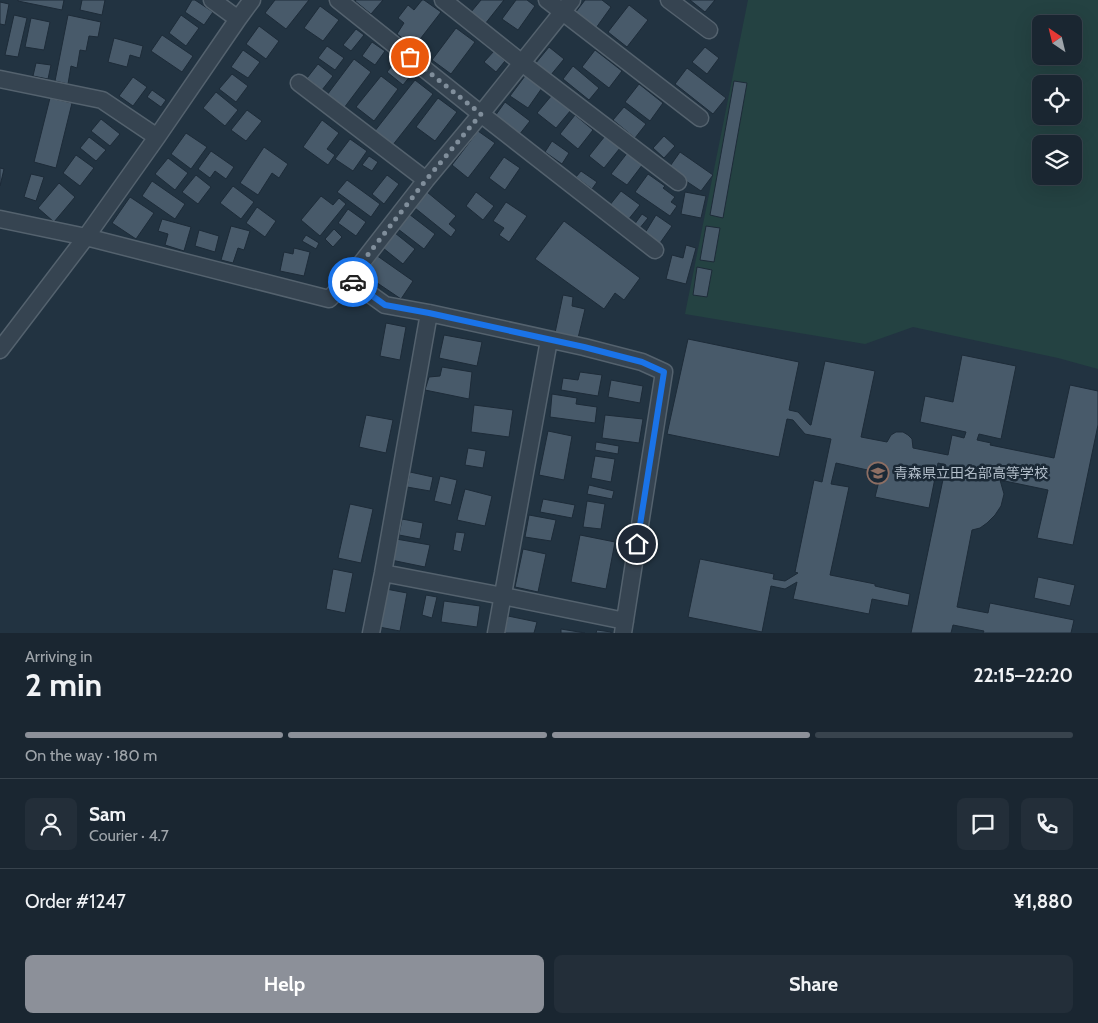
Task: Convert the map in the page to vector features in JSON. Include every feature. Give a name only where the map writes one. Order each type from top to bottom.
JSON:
[{"type":"street","points":[[212,0],[238,18]]},
{"type":"street","points":[[2,345],[86,237],[252,0]]},
{"type":"street","points":[[338,0],[655,250]]},
{"type":"street","points":[[443,0],[678,182]]},
{"type":"street","points":[[547,0],[567,6],[700,118]]},
{"type":"street","points":[[669,0],[709,30]]},
{"type":"street","points":[[0,219],[86,237],[329,299],[349,279],[426,180],[567,6]]},
{"type":"street","points":[[0,79],[102,100],[157,137]]},
{"type":"street","points":[[299,83],[426,180]]},
{"type":"street","points":[[349,279],[385,305],[584,347],[642,362],[664,372],[624,627],[503,596],[383,573]]},
{"type":"street","points":[[371,633],[429,313]]},
{"type":"street","points":[[496,633],[549,340]]},
{"type":"green space","points":[[748,0],[1098,0],[1098,369],[1058,358],[913,327],[865,344],[685,314]]},
{"type":"building","points":[[18,0],[64,0],[62,10]]},
{"type":"building","points":[[82,0],[105,0],[102,15],[80,10]]},
{"type":"building","points":[[192,0],[213,12],[204,25],[185,12]]},
{"type":"building","points":[[275,0],[309,0],[286,29],[265,13]]},
{"type":"building","points":[[356,0],[383,0],[371,14]]},
{"type":"building","points":[[422,0],[441,12],[414,47],[397,34],[404,23],[398,18],[408,5],[414,10]]},
{"type":"building","points":[[481,0],[504,0],[485,24],[471,12]]},
{"type":"building","points":[[516,0],[527,0],[535,6],[518,30],[502,19]]},
{"type":"building","points":[[585,0],[602,0],[611,7],[596,28],[575,13]]},
{"type":"building","points":[[690,0],[715,0],[705,12]]},
{"type":"building","points":[[0,2],[9,4],[5,25],[0,24]]},
{"type":"building","points":[[629,5],[648,20],[627,47],[608,32]]},
{"type":"building","points":[[320,6],[339,20],[323,41],[304,28]]},
{"type":"building","points":[[14,15],[27,18],[18,57],[5,55]]},
{"type":"building","points":[[68,15],[101,22],[98,37],[89,36],[86,51],[80,50],[77,68],[71,66],[68,84],[55,81]]},
{"type":"building","points":[[181,15],[199,28],[186,46],[169,33]]},
{"type":"building","points":[[31,18],[50,22],[44,50],[25,47]]},
{"type":"building","points":[[259,26],[279,41],[266,59],[246,44]]},
{"type":"building","points":[[456,28],[475,42],[451,74],[432,60]]},
{"type":"building","points":[[356,29],[364,35],[351,51],[343,45]]},
{"type":"building","points":[[162,35],[193,56],[182,72],[151,51]]},
{"type":"building","points":[[114,38],[143,46],[140,58],[130,55],[127,67],[108,62]]},
{"type":"building","points":[[372,42],[385,51],[375,65],[362,56]]},
{"type":"building","points":[[327,46],[344,58],[335,70],[318,58]]},
{"type":"building","points":[[549,47],[564,59],[550,76],[535,64]]},
{"type":"building","points":[[705,47],[719,58],[707,74],[692,62]]},
{"type":"building","points":[[243,50],[260,62],[248,78],[231,67]]},
{"type":"building","points":[[595,50],[622,71],[609,88],[582,67]]},
{"type":"building","points":[[494,51],[505,61],[496,72],[484,62]]},
{"type":"building","points":[[354,59],[371,72],[344,108],[327,95]]},
{"type":"building","points":[[395,62],[411,75],[403,85],[387,72]]},
{"type":"building","points":[[36,63],[51,65],[48,79],[33,76]]},
{"type":"building","points":[[318,64],[333,76],[322,90],[307,78]]},
{"type":"building","points":[[573,66],[599,88],[589,100],[563,79]]},
{"type":"building","points":[[687,68],[726,98],[713,114],[675,84]]},
{"type":"building","points":[[232,74],[248,86],[236,102],[219,89]]},
{"type":"building","points":[[381,76],[398,89],[374,121],[356,107]]},
{"type":"building","points":[[525,76],[542,88],[528,108],[510,96]]},
{"type":"building","points":[[133,77],[147,87],[133,106],[119,96]]},
{"type":"building","points":[[415,80],[433,94],[392,146],[374,132]]},
{"type":"building","points":[[734,81],[747,83],[723,218],[710,215]]},
{"type":"building","points":[[639,84],[663,103],[650,121],[625,102]]},
{"type":"building","points":[[152,90],[166,100],[161,107],[147,97]]},
{"type":"building","points":[[216,92],[238,110],[225,126],[203,108]]},
{"type":"building","points":[[552,95],[571,110],[556,128],[537,113]]},
{"type":"building","points":[[50,98],[72,103],[56,168],[34,162]]},
{"type":"building","points":[[438,98],[457,112],[435,141],[416,127]]},
{"type":"building","points":[[505,102],[530,121],[519,135],[495,116]]},
{"type":"building","points":[[624,107],[646,124],[635,138],[613,120]]},
{"type":"building","points":[[247,110],[262,121],[246,141],[231,130]]},
{"type":"building","points":[[575,115],[593,130],[578,149],[560,134]]},
{"type":"building","points":[[101,119],[120,134],[110,146],[91,131]]},
{"type":"building","points":[[322,120],[339,133],[327,149],[335,155],[328,165],[303,147]]},
{"type":"building","points":[[478,131],[495,143],[468,178],[452,165]]},
{"type":"building","points":[[186,133],[207,147],[191,169],[171,154]]},
{"type":"building","points":[[605,136],[620,148],[604,168],[589,156]]},
{"type":"building","points":[[664,136],[675,146],[664,158],[653,148]]},
{"type":"building","points":[[89,137],[106,150],[96,161],[80,148]]},
{"type":"building","points":[[350,139],[367,151],[353,171],[335,159]]},
{"type":"building","points":[[552,141],[569,153],[562,164],[545,152]]},
{"type":"building","points":[[264,147],[288,164],[279,178],[272,173],[258,195],[240,183]]},
{"type":"building","points":[[211,151],[234,167],[226,179],[215,171],[210,178],[198,169]]},
{"type":"building","points":[[628,152],[643,164],[627,185],[611,174]]},
{"type":"building","points":[[680,152],[713,175],[701,191],[668,169]]},
{"type":"building","points":[[76,155],[94,168],[80,186],[63,173]]},
{"type":"building","points":[[369,156],[378,162],[372,171],[362,165]]},
{"type":"building","points":[[504,157],[520,168],[505,190],[489,178]]},
{"type":"building","points":[[168,158],[188,173],[175,190],[155,174]]},
{"type":"building","points":[[0,168],[4,169],[0,186]]},
{"type":"building","points":[[581,171],[597,182],[592,189],[576,177]]},
{"type":"building","points":[[31,174],[44,177],[36,201],[24,197]]},
{"type":"building","points":[[648,174],[665,186],[663,188],[675,197],[671,202],[677,206],[670,216],[635,192]]},
{"type":"building","points":[[196,175],[211,187],[198,204],[182,192]]},
{"type":"building","points":[[387,175],[399,184],[384,204],[372,194]]},
{"type":"building","points":[[347,180],[380,204],[371,217],[337,192]]},
{"type":"building","points":[[152,181],[185,204],[175,219],[142,196]]},
{"type":"building","points":[[59,183],[75,197],[54,222],[38,208]]},
{"type":"building","points":[[233,186],[254,202],[241,219],[220,203]]},
{"type":"building","points":[[621,191],[640,205],[628,220],[609,206]]},
{"type":"building","points":[[427,192],[456,216],[449,224],[456,230],[451,237],[415,208]]},
{"type":"building","points":[[476,192],[494,206],[483,220],[466,206]]},
{"type":"building","points":[[685,192],[706,196],[701,218],[681,214]]},
{"type":"building","points":[[321,196],[333,205],[339,198],[346,204],[320,236],[301,220]]},
{"type":"building","points":[[130,197],[154,213],[136,239],[112,223]]},
{"type":"building","points":[[506,202],[527,216],[509,242],[499,235],[504,228],[493,221]]},
{"type":"building","points":[[257,207],[276,221],[265,237],[246,223]]},
{"type":"building","points":[[348,209],[366,222],[356,236],[338,223]]},
{"type":"building","points":[[409,214],[435,234],[424,249],[398,229]]},
{"type":"building","points":[[642,214],[648,218],[639,229],[634,225]]},
{"type":"building","points":[[656,215],[672,226],[660,243],[645,233]]},
{"type":"building","points":[[162,219],[191,227],[184,251],[165,245],[168,234],[158,231]]},
{"type":"building","points":[[564,221],[640,278],[624,300],[615,293],[604,309],[535,259]]},
{"type":"building","points":[[231,226],[250,231],[244,250],[238,248],[233,263],[221,260]]},
{"type":"building","points":[[706,226],[720,228],[714,262],[700,260]]},
{"type":"building","points":[[334,229],[342,237],[333,247],[325,239]]},
{"type":"building","points":[[199,230],[219,236],[215,252],[195,246]]},
{"type":"building","points":[[395,233],[415,249],[403,264],[383,248]]},
{"type":"building","points":[[306,235],[319,243],[316,249],[302,241]]},
{"type":"building","points":[[686,245],[696,248],[686,284],[666,279],[672,255],[683,258]]},
{"type":"building","points":[[294,248],[310,252],[304,276],[280,271],[284,252],[293,254]]},
{"type":"building","points":[[376,255],[413,281],[401,299],[364,274]]},
{"type":"building","points":[[697,267],[712,270],[707,297],[693,295]]},
{"type":"building","points":[[563,295],[573,297],[572,306],[585,309],[578,338],[555,333]]},
{"type":"building","points":[[386,323],[406,327],[400,360],[380,356]]},
{"type":"building","points":[[444,335],[482,342],[477,366],[439,358]]},
{"type":"building","points":[[688,339],[799,362],[789,410],[798,412],[810,425],[825,361],[875,371],[861,437],[887,442],[891,435],[896,432],[903,432],[912,439],[913,448],[948,455],[952,435],[964,438],[966,432],[920,422],[925,396],[953,402],[962,355],[1016,366],[1001,439],[979,434],[977,440],[991,443],[990,445],[1054,458],[1070,385],[1098,391],[1098,425],[1073,545],[1037,538],[1048,490],[1000,480],[1004,494],[1001,506],[987,523],[980,528],[972,530],[957,607],[988,613],[990,603],[1074,620],[1071,633],[983,633],[984,631],[953,625],[951,633],[911,633],[946,465],[938,463],[929,508],[875,497],[881,473],[836,463],[831,484],[849,487],[830,575],[875,584],[875,586],[910,594],[908,606],[872,599],[869,614],[793,599],[797,582],[785,589],[771,586],[762,632],[688,617],[700,559],[774,574],[773,579],[785,581],[798,573],[795,572],[814,480],[822,482],[831,439],[805,434],[793,420],[787,419],[779,457],[667,434]]},
{"type":"building","points":[[442,367],[472,372],[469,399],[425,390],[429,377],[440,376]]},
{"type":"building","points":[[580,372],[602,375],[598,396],[561,390],[563,378],[578,380]]},
{"type":"building","points":[[611,380],[643,386],[640,403],[608,397]]},
{"type":"building","points":[[552,394],[577,398],[576,404],[597,407],[595,423],[550,417]]},
{"type":"building","points":[[474,405],[513,410],[509,437],[471,432]]},
{"type":"building","points":[[366,415],[393,420],[386,453],[359,447]]},
{"type":"building","points":[[605,415],[643,419],[639,443],[602,438]]},
{"type":"building","points":[[548,431],[572,436],[564,480],[539,475]]},
{"type":"building","points":[[596,442],[619,446],[618,454],[595,450]]},
{"type":"building","points":[[468,448],[486,451],[483,468],[465,465]]},
{"type":"building","points":[[595,456],[615,459],[611,482],[591,478]]},
{"type":"building","points":[[410,472],[433,477],[430,491],[407,487]]},
{"type":"building","points":[[440,476],[457,480],[451,505],[434,501]]},
{"type":"building","points":[[589,485],[614,491],[612,499],[587,494]]},
{"type":"building","points":[[465,489],[492,496],[485,526],[457,520]]},
{"type":"building","points":[[543,499],[575,505],[572,518],[540,512]]},
{"type":"building","points":[[587,501],[605,504],[601,529],[583,527]]},
{"type":"building","points":[[350,504],[373,509],[361,563],[338,558]]},
{"type":"building","points":[[529,515],[556,520],[551,541],[525,537]]},
{"type":"building","points":[[402,519],[423,523],[420,539],[399,535]]},
{"type":"building","points":[[456,532],[465,533],[461,552],[453,550]]},
{"type":"building","points":[[580,535],[615,542],[606,589],[571,582]]},
{"type":"building","points":[[396,539],[430,545],[425,567],[391,560]]},
{"type":"building","points":[[523,549],[546,554],[538,592],[515,587]]},
{"type":"building","points":[[333,569],[353,573],[345,613],[326,609]]},
{"type":"building","points":[[1038,577],[1075,585],[1070,606],[1034,598]]},
{"type":"building","points":[[386,589],[407,593],[400,631],[379,627]]},
{"type":"building","points":[[426,595],[437,597],[432,618],[422,615]]},
{"type":"building","points":[[444,601],[480,606],[477,627],[441,622]]},
{"type":"building","points":[[508,616],[537,622],[534,633],[504,633]]},
{"type":"building","points":[[561,629],[585,633],[561,633]]},
{"type":"building","points":[[597,630],[611,632],[611,633],[596,633]]},
{"type":"way so far","points":[[353,282],[349,279],[426,180],[481,114],[410,57]]},
{"type":"place","name":"青森県立田名部高等学校","points":[[878,473]]},
{"type":"route","points":[[353,282],[385,305],[584,347],[642,362],[664,372],[637,544]]}]
